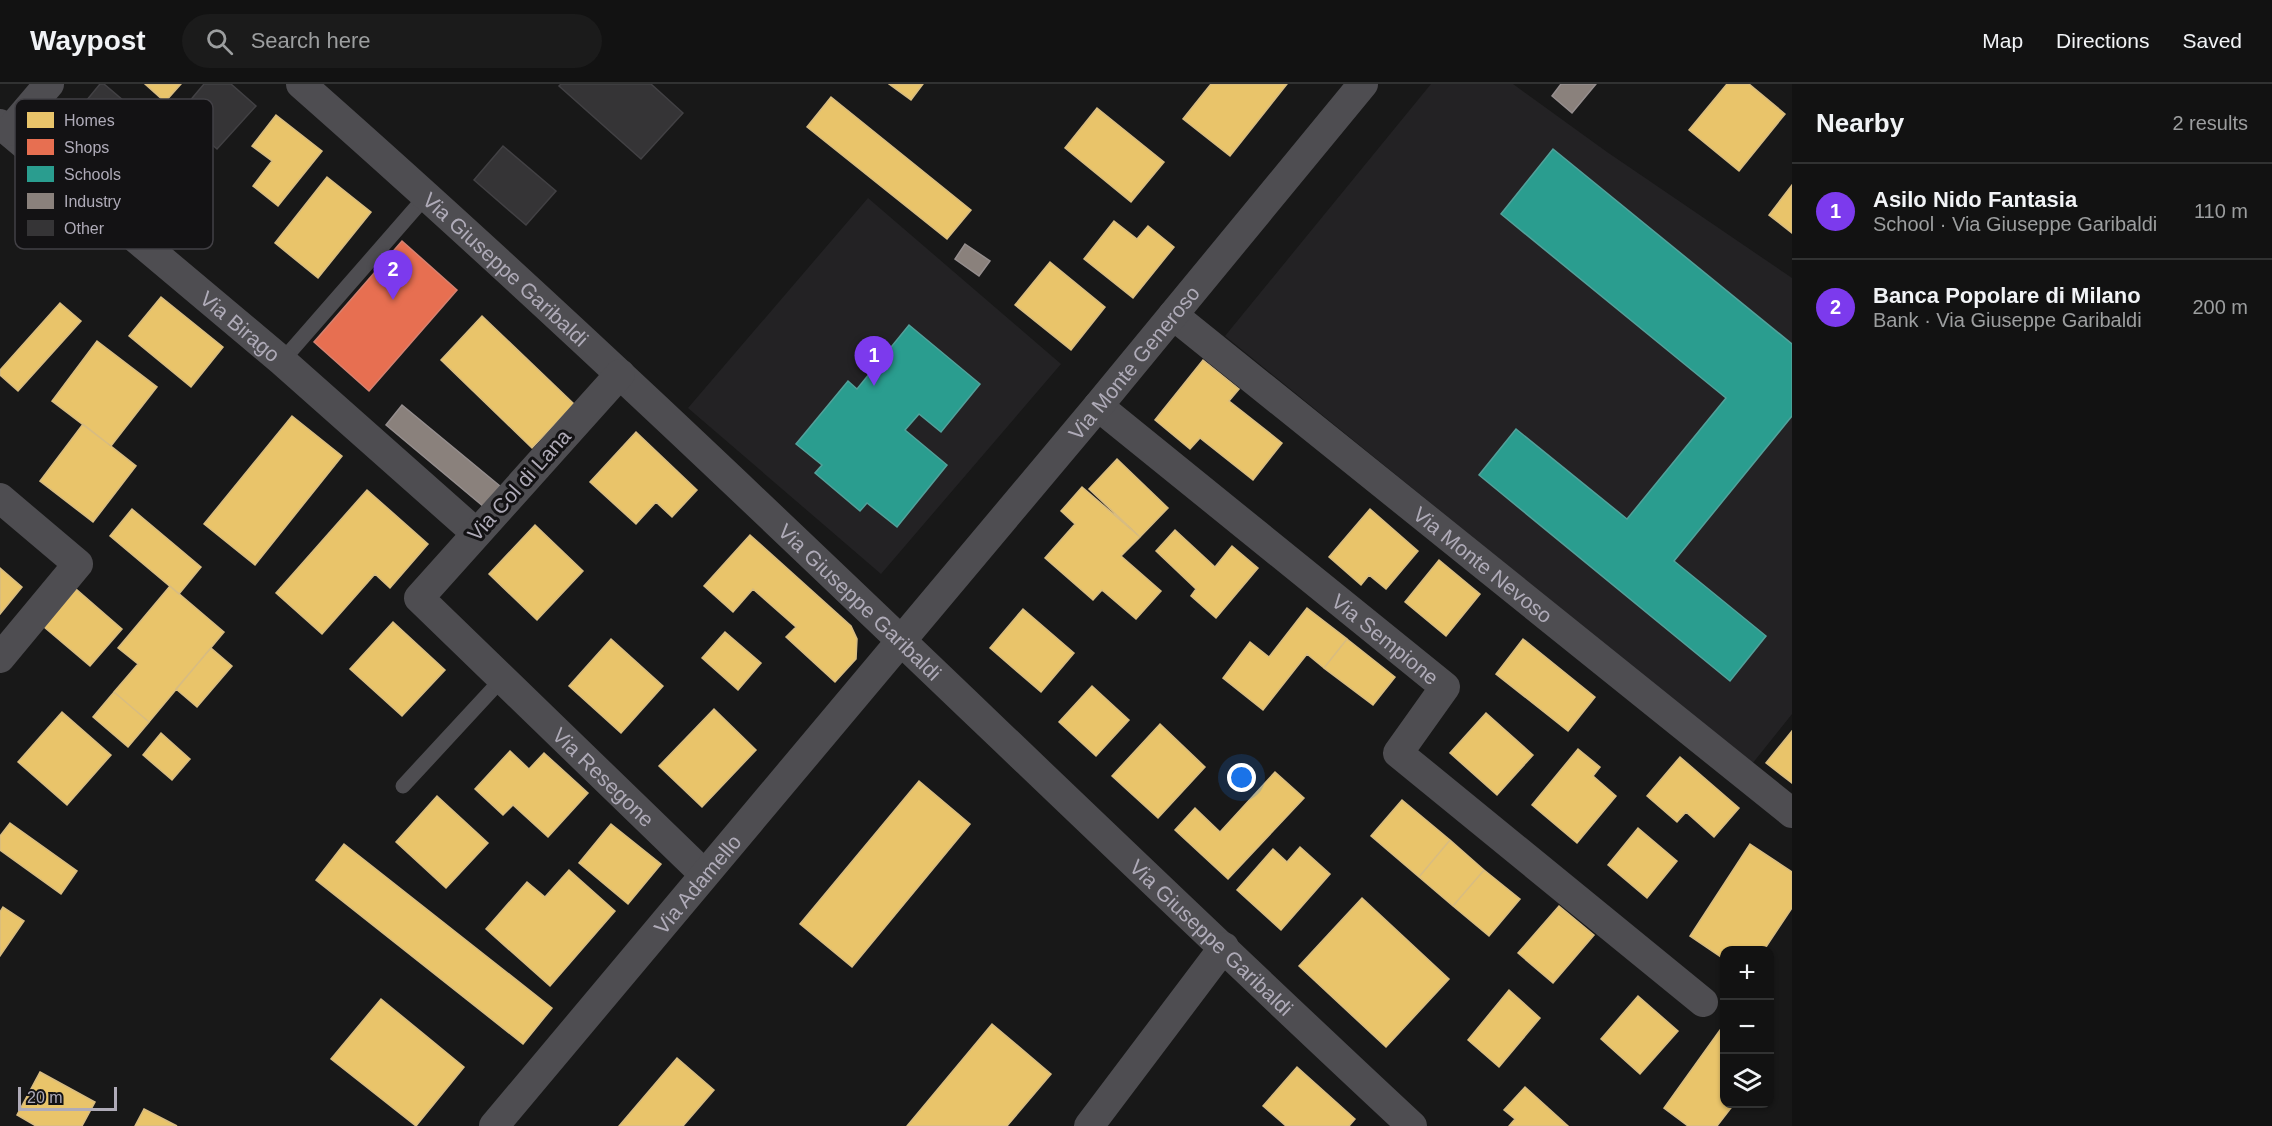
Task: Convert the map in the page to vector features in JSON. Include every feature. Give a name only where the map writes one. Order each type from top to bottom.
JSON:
[{"type":"street","points":[[33,99],[48,84]]},
{"type":"street","name":"Via Giuseppe Garibaldi","points":[[301,84],[427,195],[901,640],[1224,947],[1393,1120]]},
{"type":"street","name":"Via Monte Generoso","points":[[901,640],[1098,406],[1363,84]]},
{"type":"street","name":"Via Birago","points":[[148,249],[282,362],[476,532]]},
{"type":"street","name":"Via Monte Nevoso","points":[[1173,315],[1792,813]]},
{"type":"street","name":"Via Col di Lana","points":[[419,598],[620,374]]},
{"type":"street","name":"Via Sempione","points":[[1098,406],[1445,687],[1398,753],[1703,1002]]},
{"type":"street","points":[[0,498],[78,564],[0,658]]},
{"type":"street","name":"Via Resegone","points":[[419,598],[704,874]]},
{"type":"street","name":"Via Adamello","points":[[494,1126],[901,640]]},
{"type":"street","points":[[1089,1126],[1224,947]]},
{"type":"lane","points":[[282,362],[427,195]]},
{"type":"lane","points":[[403,786],[502,679]]},
{"type":"shaded area","points":[[1431,84],[1513,84],[1607,152],[1792,278],[1792,714],[1752,764],[1225,336]]},
{"type":"shaded area","points":[[868,198],[1061,364],[881,574],[688,408]]},
{"type":"building: Homes","points":[[145,84],[181,84],[168,99],[162,99]]},
{"type":"building: Homes","points":[[889,84],[923,84],[911,100]]},
{"type":"building: Homes","points":[[1211,84],[1287,84],[1230,156],[1183,119]]},
{"type":"building: Homes","points":[[1727,84],[1749,84],[1785,114],[1739,171],[1689,130]]},
{"type":"building: Homes","points":[[831,97],[971,210],[947,239],[807,127]]},
{"type":"building: Homes","points":[[1097,108],[1164,162],[1131,202],[1065,148]]},
{"type":"building: Homes","points":[[276,115],[322,151],[278,206],[253,186],[272,161],[252,146]]},
{"type":"building: Homes","points":[[327,177],[371,212],[318,278],[275,243]]},
{"type":"building: Homes","points":[[1792,185],[1792,233],[1769,215]]},
{"type":"building: Homes","points":[[1114,221],[1137,239],[1148,226],[1174,247],[1133,298],[1084,259]]},
{"type":"building: Homes","points":[[1050,262],[1105,307],[1071,350],[1015,305]]},
{"type":"building: Homes","points":[[161,297],[223,347],[191,387],[129,336]]},
{"type":"building: Homes","points":[[60,303],[81,321],[18,391],[0,375],[0,370]]},
{"type":"building: Homes","points":[[482,316],[574,404],[532,448],[441,360]]},
{"type":"building: Homes","points":[[97,341],[157,387],[111,446],[52,401]]},
{"type":"building: Homes","points":[[1203,360],[1239,389],[1229,401],[1282,443],[1253,480],[1200,438],[1190,449],[1155,420]]},
{"type":"building: Homes","points":[[292,416],[342,456],[255,565],[204,524]]},
{"type":"building: Homes","points":[[83,424],[136,466],[93,522],[40,481]]},
{"type":"building: Homes","points":[[636,432],[697,490],[672,517],[656,502],[636,524],[590,482]]},
{"type":"building: Homes","points":[[1117,459],[1168,508],[1140,537],[1089,489]]},
{"type":"building: Homes","points":[[1082,487],[1140,537],[1121,556],[1161,591],[1136,619],[1102,590],[1093,600],[1045,558],[1075,524],[1061,511]]},
{"type":"building: Homes","points":[[367,490],[428,544],[390,588],[375,574],[322,634],[276,593]]},
{"type":"building: Homes","points":[[132,509],[201,567],[179,594],[110,536]]},
{"type":"building: Homes","points":[[1370,509],[1418,551],[1386,589],[1369,575],[1361,585],[1329,557]]},
{"type":"building: Homes","points":[[535,525],[583,571],[537,620],[489,574]]},
{"type":"building: Homes","points":[[1175,530],[1215,567],[1232,546],[1258,568],[1216,618],[1191,596],[1196,589],[1156,551]]},
{"type":"building: Homes","points":[[750,535],[851,626],[857,639],[856,659],[835,682],[786,637],[796,627],[753,589],[733,612],[704,586]]},
{"type":"building: Homes","points":[[1439,560],[1480,594],[1446,636],[1405,602]]},
{"type":"building: Homes","points":[[0,568],[22,587],[0,614]]},
{"type":"building: Homes","points":[[170,586],[224,632],[149,722],[114,692],[138,664],[118,648]]},
{"type":"building: Homes","points":[[76,589],[122,629],[90,666],[44,627]]},
{"type":"building: Homes","points":[[1307,608],[1347,639],[1324,668],[1307,654],[1263,710],[1223,678],[1250,642],[1269,657]]},
{"type":"building: Homes","points":[[1023,609],[1074,653],[1041,692],[990,648]]},
{"type":"building: Homes","points":[[393,622],[445,670],[402,716],[350,669]]},
{"type":"building: Homes","points":[[725,632],[761,663],[738,690],[702,658]]},
{"type":"building: Homes","points":[[611,639],[663,686],[621,733],[569,686]]},
{"type":"building: Homes","points":[[1347,639],[1395,677],[1373,705],[1324,668]]},
{"type":"building: Homes","points":[[1523,639],[1595,697],[1568,731],[1496,674]]},
{"type":"building: Homes","points":[[211,648],[232,666],[197,707],[176,689]]},
{"type":"building: Homes","points":[[1092,686],[1129,720],[1096,756],[1059,722]]},
{"type":"building: Homes","points":[[114,692],[149,722],[128,747],[93,717]]},
{"type":"building: Homes","points":[[714,709],[756,750],[702,807],[659,766]]},
{"type":"building: Homes","points":[[62,712],[111,755],[67,805],[18,762]]},
{"type":"building: Homes","points":[[1486,713],[1533,755],[1497,795],[1450,753]]},
{"type":"building: Homes","points":[[1160,724],[1205,767],[1158,818],[1112,776]]},
{"type":"building: Homes","points":[[1792,731],[1792,783],[1766,763]]},
{"type":"building: Homes","points":[[161,733],[190,759],[172,780],[143,755]]},
{"type":"building: Homes","points":[[1578,749],[1600,767],[1593,776],[1616,796],[1577,843],[1532,805]]},
{"type":"building: Homes","points":[[510,751],[529,769],[544,753],[588,793],[548,837],[513,805],[503,815],[475,789]]},
{"type":"building: Homes","points":[[1680,757],[1739,808],[1714,837],[1686,812],[1677,822],[1647,796]]},
{"type":"building: Homes","points":[[1275,772],[1304,798],[1228,879],[1175,830],[1195,808],[1220,832]]},
{"type":"building: Homes","points":[[919,781],[970,824],[852,967],[800,924]]},
{"type":"building: Homes","points":[[437,796],[488,843],[446,888],[396,842]]},
{"type":"building: Homes","points":[[1402,800],[1450,840],[1419,877],[1371,836]]},
{"type":"building: Homes","points":[[10,823],[77,871],[61,894],[0,850],[0,836]]},
{"type":"building: Homes","points":[[611,824],[661,864],[628,904],[579,863]]},
{"type":"building: Homes","points":[[1638,828],[1677,861],[1647,898],[1608,865]]},
{"type":"building: Homes","points":[[1450,840],[1484,870],[1453,906],[1419,877]]},
{"type":"building: Homes","points":[[344,844],[552,1008],[523,1044],[316,880]]},
{"type":"building: Homes","points":[[1750,844],[1792,872],[1792,908],[1767,946],[1720,946],[1720,956],[1690,936]]},
{"type":"building: Homes","points":[[1300,847],[1330,874],[1281,930],[1237,890],[1273,849],[1287,862]]},
{"type":"building: Homes","points":[[569,870],[615,911],[550,986],[486,929],[527,882],[545,897]]},
{"type":"building: Homes","points":[[1484,870],[1520,899],[1489,936],[1453,906]]},
{"type":"building: Homes","points":[[1362,898],[1449,979],[1386,1047],[1299,966]]},
{"type":"building: Homes","points":[[1559,906],[1594,935],[1553,983],[1518,953]]},
{"type":"building: Homes","points":[[3,907],[24,921],[0,956],[0,912]]},
{"type":"building: Homes","points":[[1509,990],[1540,1018],[1499,1067],[1468,1040]]},
{"type":"building: Homes","points":[[1638,996],[1678,1031],[1640,1074],[1601,1039]]},
{"type":"building: Homes","points":[[381,999],[464,1067],[416,1126],[331,1059]]},
{"type":"building: Homes","points":[[992,1024],[1051,1074],[1007,1126],[907,1126]]},
{"type":"building: Homes","points":[[1720,1030],[1720,1108],[1731,1108],[1717,1126],[1688,1126],[1664,1108]]},
{"type":"building: Homes","points":[[677,1058],[714,1090],[683,1126],[619,1126]]},
{"type":"building: Homes","points":[[1297,1067],[1355,1119],[1349,1126],[1286,1126],[1263,1106]]},
{"type":"building: Homes","points":[[40,1072],[95,1102],[82,1126],[36,1126],[17,1115]]},
{"type":"building: Homes","points":[[1525,1087],[1568,1126],[1509,1126],[1515,1119],[1504,1110]]},
{"type":"building: Homes","points":[[144,1109],[177,1126],[135,1126]]},
{"type":"building: Shops","points":[[402,241],[457,290],[369,391],[314,342]]},
{"type":"building: Schools","points":[[1553,149],[1792,344],[1792,416],[1674,561],[1766,636],[1730,681],[1479,475],[1516,429],[1627,519],[1726,398],[1501,214]]},
{"type":"building: Schools","points":[[909,325],[980,384],[941,432],[919,414],[905,430],[947,465],[897,527],[867,503],[860,511],[815,473],[822,465],[796,444],[848,381],[857,389]]},
{"type":"building: Industry","points":[[1561,84],[1596,84],[1572,113],[1552,96]]},
{"type":"building: Industry","points":[[965,244],[990,261],[979,276],[955,259]]},
{"type":"building: Industry","points":[[402,405],[500,486],[484,507],[386,425]]},
{"type":"building: Other","points":[[100,84],[104,84],[122,99],[88,99]]},
{"type":"building: Other","points":[[204,84],[231,84],[256,106],[217,149],[213,146],[213,99],[191,99]]},
{"type":"building: Other","points":[[561,84],[651,84],[683,113],[641,159],[559,86]]},
{"type":"building: Other","points":[[503,146],[556,191],[526,225],[474,180]]},
{"type":"place","name":"Banca Popolare di Milano","points":[[393,300]]},
{"type":"place","name":"Asilo Nido Fantasia","points":[[874,386]]}]
